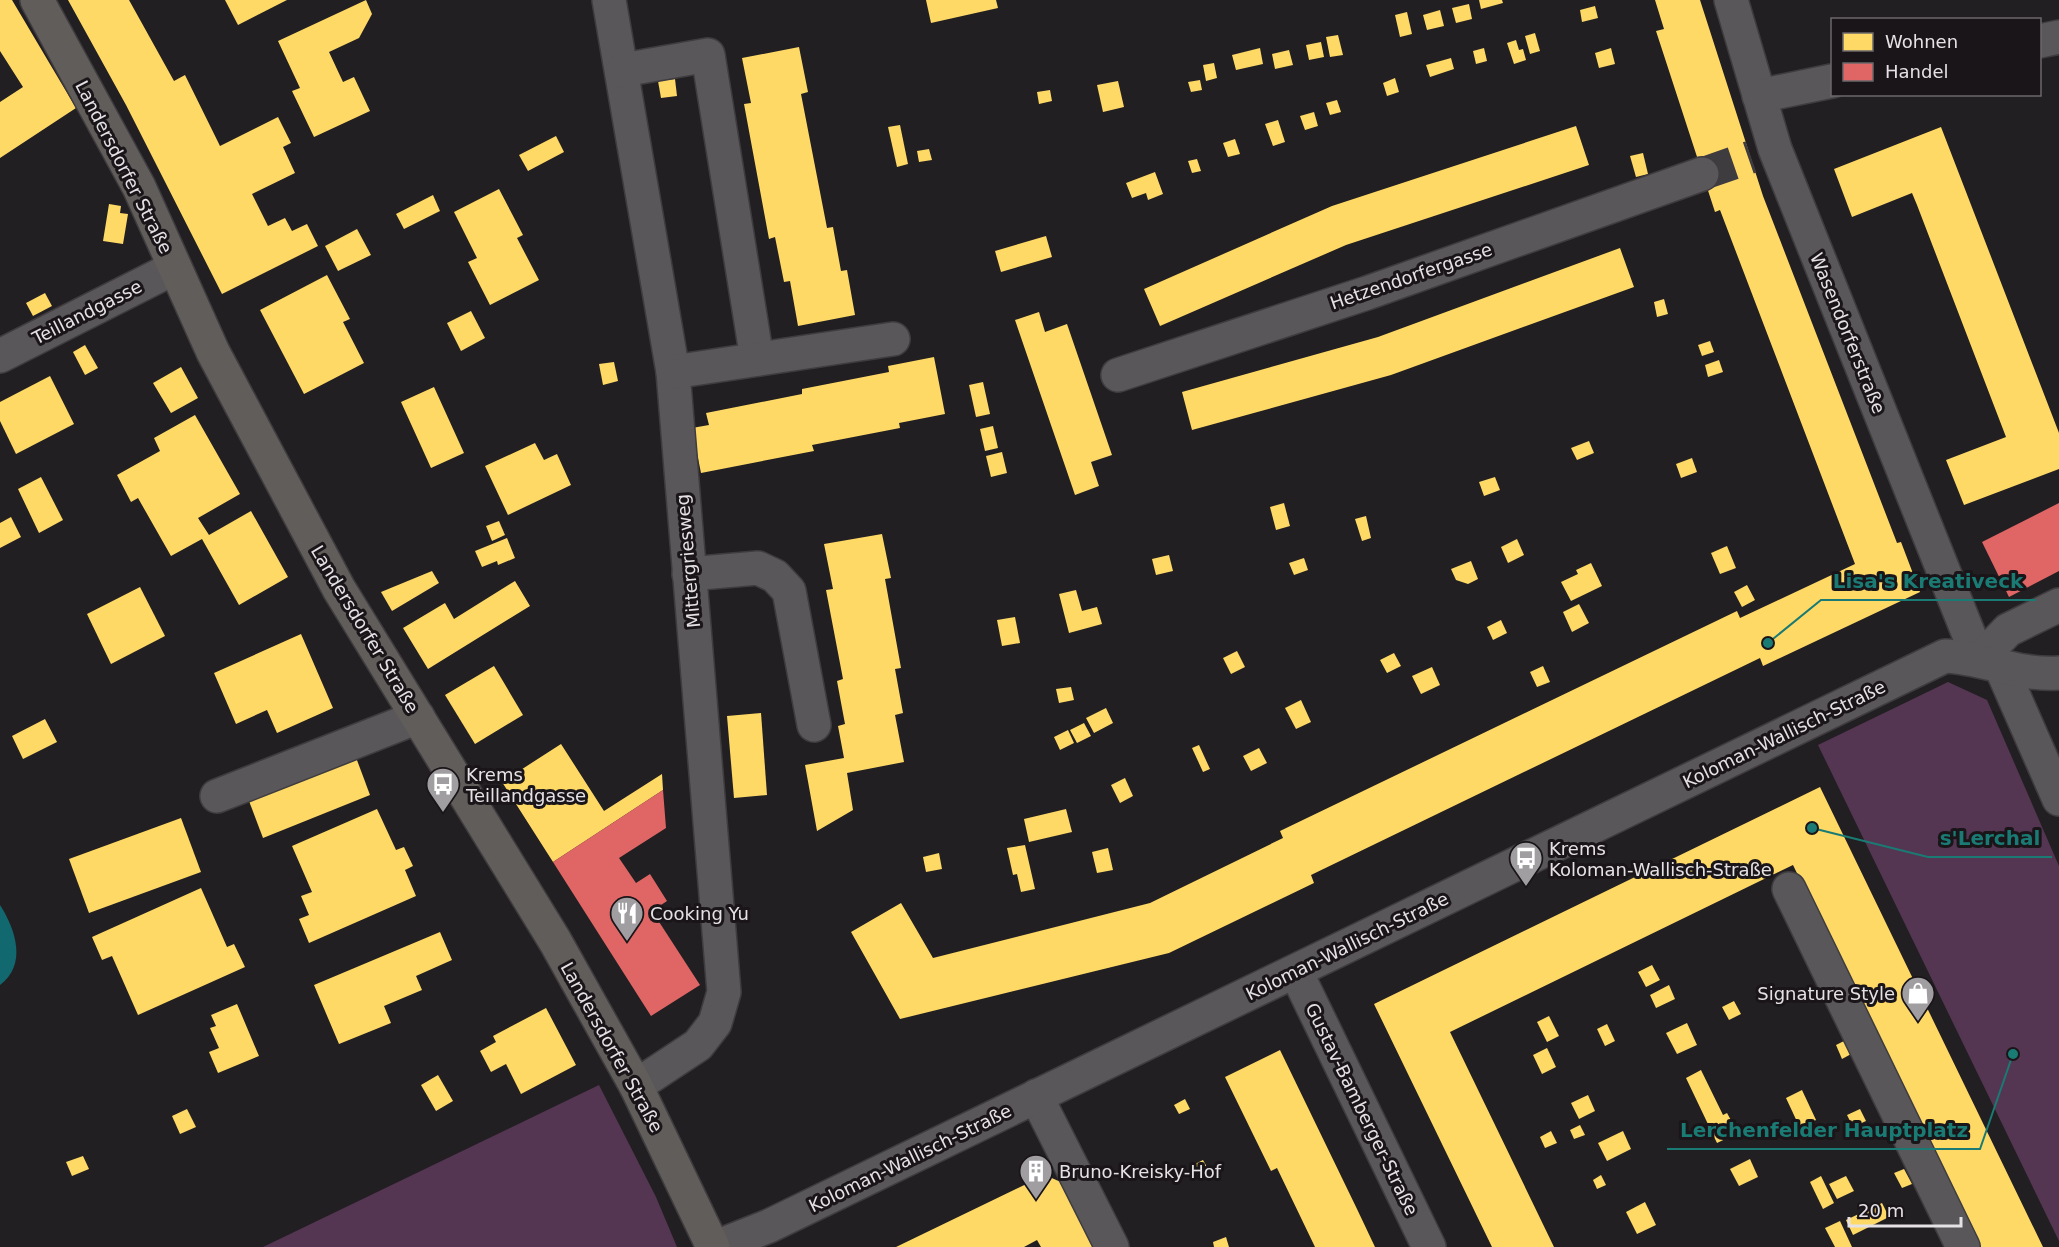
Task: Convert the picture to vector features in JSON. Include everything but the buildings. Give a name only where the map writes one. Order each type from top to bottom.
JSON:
[{"type":"main road","name":"Landersdorfer Straße","points":[[37,0],[139,188],[213,352],[339,589],[555,941],[636,1086],[715,1247]]},
{"type":"street","name":"Mittergriesweg","points":[[609,0],[623,70],[673,372],[724,992],[716,1023],[698,1045],[636,1086]]},
{"type":"street","name":"Wasendorferstraße","points":[[1731,0],[1759,96],[1763,153],[1990,664],[2059,799]]},
{"type":"street","points":[[2041,41],[2059,37]]},
{"type":"street","points":[[623,70],[708,55],[757,359]]},
{"type":"street","points":[[1759,96],[1831,81]]},
{"type":"street","name":"Hetzendorfergasse","points":[[1118,375],[1367,293],[1702,174]]},
{"type":"street","name":"Teillandgasse","points":[[0,356],[174,268]]},
{"type":"street","points":[[673,372],[893,339]]},
{"type":"street","points":[[689,574],[758,568],[775,576],[789,591],[814,725]]},
{"type":"street","points":[[1990,664],[2008,630],[2059,605]]},
{"type":"street","name":"Koloman-Wallisch-Straße","points":[[715,1247],[769,1226],[1945,656],[2037,675],[2059,673]]},
{"type":"street","points":[[217,796],[418,717]]},
{"type":"street","points":[[1789,889],[1963,1247]]},
{"type":"street","name":"Gustav-Bamberger-Straße","points":[[1296,972],[1429,1247]]},
{"type":"street","points":[[1036,1096],[1112,1247]]},
{"type":"shaded area","points":[[1948,682],[1987,700],[2059,866],[2059,1241],[1818,745]]},
{"type":"shaded area","points":[[599,1085],[656,1197],[677,1247],[263,1247]]},
{"type":"water","points":[[0,905],[11,925],[16,957],[14,968],[0,985]]},
{"type":"tunnel","points":[[1702,174],[1751,157]]},
{"type":"place","name":"Lisa's Kreativeck","points":[[1768,643]]},
{"type":"place","name":"Krems Teillandgasse","points":[[443,813]]},
{"type":"place","name":"s'Lerchal","points":[[1812,828]]},
{"type":"place","name":"Krems Koloman-Wallisch-Straße","points":[[1526,887]]},
{"type":"place","name":"Cooking Yu","points":[[627,942]]},
{"type":"place","name":"Signature Style","points":[[1918,1022]]},
{"type":"place","name":"Lerchenfelder Hauptplatz","points":[[2013,1054]]},
{"type":"place","name":"Bruno-Kreisky-Hof","points":[[1036,1200]]}]
